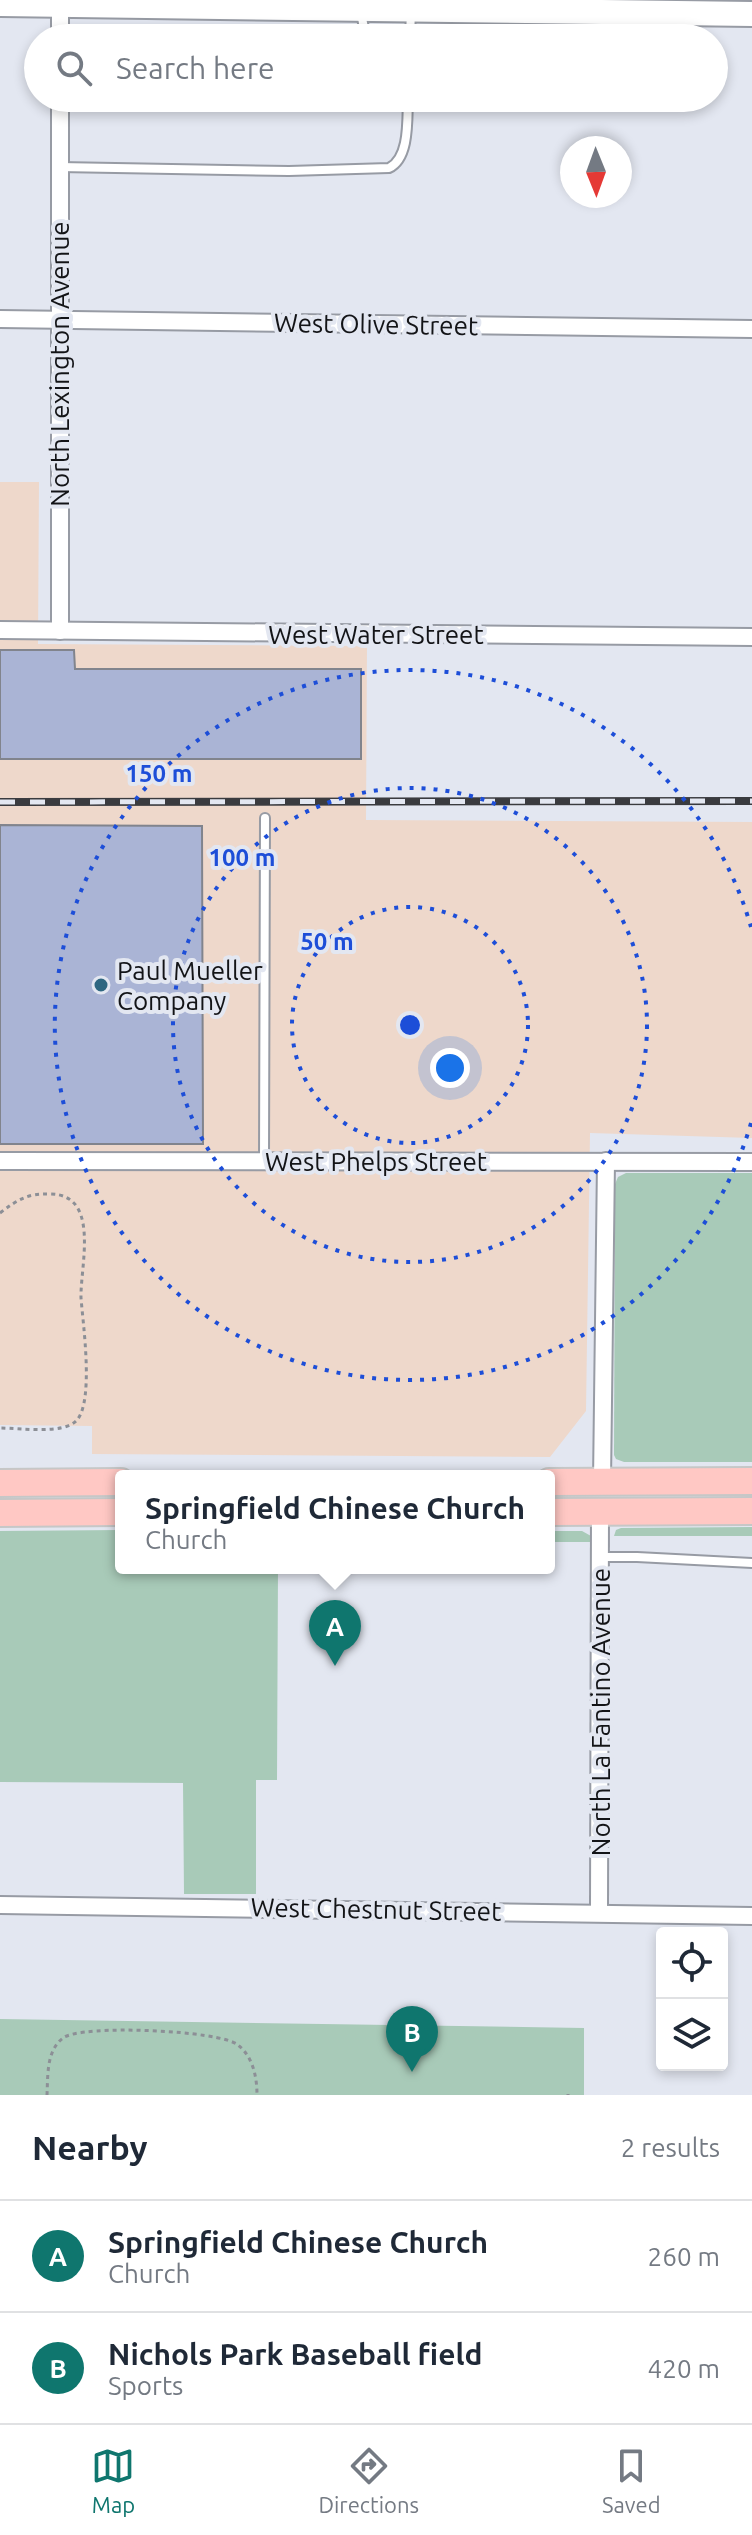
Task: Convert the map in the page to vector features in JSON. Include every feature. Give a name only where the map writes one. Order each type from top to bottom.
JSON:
[{"type":"main road","points":[[0,4],[60,2],[411,10],[531,6],[752,14]]},
{"type":"main road","points":[[555,1482],[752,1481]]},
{"type":"main road","points":[[0,1483],[115,1482]]},
{"type":"main road","points":[[555,1512],[752,1511]]},
{"type":"main road","points":[[0,1513],[115,1512]]},
{"type":"street","points":[[60,2],[60,24]]},
{"type":"street","name":"North Lexington Avenue","points":[[60,112],[60,631]]},
{"type":"street","name":"West Olive Street","points":[[0,319],[752,329]]},
{"type":"street","name":"West Water Street","points":[[0,630],[752,637]]},
{"type":"street","name":"West Phelps Street","points":[[0,1161],[752,1162]]},
{"type":"street","points":[[602,1481],[606,1161]]},
{"type":"street","name":"North La Fantino Avenue","points":[[599,1912],[600,1511]]},
{"type":"street","name":"West Chestnut Street","points":[[0,1905],[752,1916]]},
{"type":"lane","points":[[360,9],[363,24]]},
{"type":"lane","points":[[410,24],[411,10]]},
{"type":"lane","points":[[59,167],[289,171],[389,168],[397,164],[402,152],[406,112]]},
{"type":"lane","points":[[264,1161],[265,818]]},
{"type":"lane","points":[[600,1557],[752,1563]]},
{"type":"path","points":[[0,1213],[16,1199],[27,1195],[52,1194],[66,1198],[80,1211],[85,1242],[81,1297],[85,1367],[84,1401],[76,1421],[65,1429],[0,1428]]},
{"type":"path","points":[[47,2095],[50,2062],[56,2045],[73,2033],[100,2031],[185,2032],[226,2038],[241,2047],[251,2063],[257,2095]]},
{"type":"shaded area","points":[[0,482],[39,482],[38,644],[367,646],[366,820],[752,822],[752,1138],[590,1133],[586,1411],[550,1457],[92,1454],[92,1426],[0,1425]]},
{"type":"green space","points":[[626,1173],[752,1173],[752,1462],[624,1462],[614,1455],[615,1184],[618,1177]]},
{"type":"green space","points":[[752,1527],[752,1536],[614,1536],[616,1530],[621,1528]]},
{"type":"green space","points":[[115,1530],[115,1574],[278,1574],[277,1780],[256,1780],[256,1894],[184,1894],[183,1783],[0,1782],[0,1531]]},
{"type":"green space","points":[[555,1531],[582,1531],[591,1536],[593,1542],[555,1542]]},
{"type":"green space","points":[[0,2019],[584,2028],[584,2095],[0,2095]]},
{"type":"building","points":[[0,650],[74,650],[75,669],[361,669],[361,759],[0,759]]},
{"type":"building","name":"Paul Mueller Company","points":[[0,825],[202,826],[203,1144],[0,1144]]},
{"type":"railway","points":[[0,802],[752,801]]},
{"type":"place","name":"Paul Mueller Company","points":[[101,985]]},
{"type":"place","name":"Springfield Chinese Church","points":[[335,1666]]},
{"type":"place","name":"Nichols Park Baseball field","points":[[412,2072]]}]
